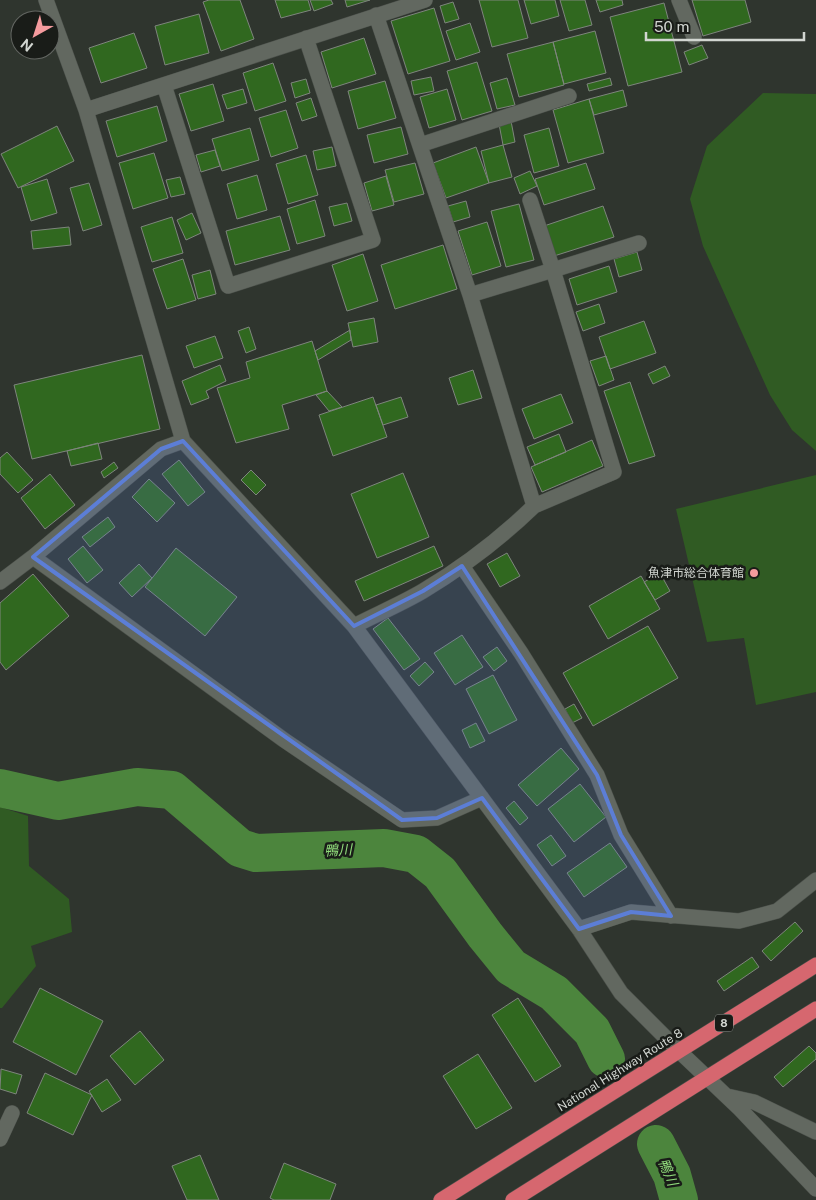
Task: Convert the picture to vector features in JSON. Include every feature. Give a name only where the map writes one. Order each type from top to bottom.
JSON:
[{"type":"highway","name":"National Highway Route 8","points":[[441,1200],[816,965]]},
{"type":"highway","points":[[513,1200],[816,1009]]},
{"type":"street","points":[[46,0],[86,110],[184,441],[354,626],[579,929],[621,993],[726,1095],[816,1189]]},
{"type":"street","points":[[86,110],[376,15],[391,5],[425,0]]},
{"type":"street","points":[[679,0],[694,37]]},
{"type":"street","points":[[376,15],[470,295],[534,506]]},
{"type":"street","points":[[164,85],[228,286],[373,240],[306,38]]},
{"type":"street","points":[[420,145],[569,96]]},
{"type":"street","points":[[354,626],[423,591],[462,566],[512,528],[534,506],[614,472],[530,200]]},
{"type":"street","points":[[470,295],[640,243]]},
{"type":"street","points":[[0,582],[33,557],[161,449],[184,441]]},
{"type":"street","points":[[33,557],[284,740],[402,820],[437,818],[482,798]]},
{"type":"street","points":[[462,566],[522,653],[597,775],[621,835],[671,916]]},
{"type":"street","points":[[579,929],[631,912],[739,921],[778,911],[816,880]]},
{"type":"street","points":[[726,1095],[754,1102],[816,1132]]},
{"type":"street","points":[[0,1139],[12,1113]]},
{"type":"highlighted area","points":[[183,441],[354,626],[423,591],[462,566],[597,775],[621,835],[671,916],[631,912],[579,929],[482,798],[437,818],[402,820],[33,557],[161,449]]},
{"type":"green space","points":[[763,93],[816,94],[816,451],[792,430],[770,395],[703,246],[690,199],[707,146]]},
{"type":"green space","name":"魚津市総合体育館","points":[[816,475],[816,692],[756,705],[744,638],[707,642],[676,509]]},
{"type":"green space","points":[[0,807],[28,816],[29,866],[69,899],[72,932],[31,946],[36,966],[2,1008],[0,1008]]},
{"type":"building","points":[[209,0],[240,0],[254,39],[221,51],[203,2]]},
{"type":"building","points":[[275,0],[308,0],[311,10],[281,18]]},
{"type":"building","points":[[310,0],[331,0],[333,4],[314,11]]},
{"type":"building","points":[[345,0],[370,0],[347,7]]},
{"type":"building","points":[[479,0],[518,0],[528,38],[492,47]]},
{"type":"building","points":[[524,0],[555,0],[559,16],[531,24]]},
{"type":"building","points":[[560,0],[585,0],[592,25],[569,31]]},
{"type":"building","points":[[596,0],[622,0],[623,5],[600,12]]},
{"type":"building","points":[[692,0],[745,0],[751,22],[703,36]]},
{"type":"building","points":[[453,2],[459,19],[445,23],[440,6]]},
{"type":"building","points":[[664,3],[682,72],[628,86],[610,17]]},
{"type":"building","points":[[434,8],[450,61],[408,74],[391,21]]},
{"type":"building","points":[[199,14],[209,53],[165,65],[155,26]]},
{"type":"building","points":[[470,23],[480,52],[456,60],[446,31]]},
{"type":"building","points":[[595,31],[606,73],[564,84],[553,42]]},
{"type":"building","points":[[134,33],[147,68],[101,83],[89,48]]},
{"type":"building","points":[[364,38],[376,74],[332,88],[321,52]]},
{"type":"building","points":[[553,42],[564,85],[519,97],[507,54]]},
{"type":"building","points":[[702,45],[708,58],[689,65],[684,52]]},
{"type":"building","points":[[477,62],[492,111],[462,120],[447,71]]},
{"type":"building","points":[[273,63],[286,101],[255,111],[243,73]]},
{"type":"building","points":[[431,77],[434,91],[414,95],[411,81]]},
{"type":"building","points":[[507,78],[515,105],[497,109],[490,83]]},
{"type":"building","points":[[610,78],[612,85],[589,91],[587,84]]},
{"type":"building","points":[[306,79],[310,93],[295,98],[291,83]]},
{"type":"building","points":[[385,81],[396,118],[358,129],[348,91]]},
{"type":"building","points":[[213,84],[224,121],[191,131],[179,94]]},
{"type":"building","points":[[243,89],[247,103],[227,109],[222,95]]},
{"type":"building","points":[[447,89],[456,120],[429,128],[420,97]]},
{"type":"building","points":[[623,90],[627,106],[594,115],[589,99]]},
{"type":"building","points":[[311,98],[317,116],[302,121],[296,103]]},
{"type":"building","points":[[589,99],[604,153],[568,163],[553,110]]},
{"type":"building","points":[[157,106],[167,141],[117,157],[106,121]]},
{"type":"building","points":[[286,110],[298,148],[271,157],[259,118]]},
{"type":"building","points":[[511,121],[515,142],[503,145],[499,124]]},
{"type":"building","points":[[57,126],[74,161],[18,188],[1,154]]},
{"type":"building","points":[[401,127],[408,154],[374,163],[367,135]]},
{"type":"building","points":[[250,128],[259,160],[222,171],[212,139]]},
{"type":"building","points":[[549,128],[559,166],[534,173],[524,135]]},
{"type":"building","points":[[503,145],[512,177],[489,183],[481,151]]},
{"type":"building","points":[[332,147],[336,166],[317,170],[313,151]]},
{"type":"building","points":[[476,147],[489,183],[446,198],[433,163]]},
{"type":"building","points":[[215,150],[220,166],[201,172],[196,155]]},
{"type":"building","points":[[154,153],[168,198],[133,209],[119,163]]},
{"type":"building","points":[[306,155],[318,195],[288,204],[276,164]]},
{"type":"building","points":[[415,163],[424,194],[394,202],[385,170]]},
{"type":"building","points":[[586,163],[595,189],[544,205],[535,179]]},
{"type":"building","points":[[530,171],[537,186],[520,194],[514,178]]},
{"type":"building","points":[[257,175],[267,210],[237,219],[227,184]]},
{"type":"building","points":[[386,176],[394,205],[372,211],[364,183]]},
{"type":"building","points":[[180,177],[185,194],[171,197],[166,180]]},
{"type":"building","points":[[47,179],[57,213],[31,221],[21,187]]},
{"type":"building","points":[[89,183],[102,225],[83,231],[70,188]]},
{"type":"building","points":[[315,200],[325,236],[297,244],[287,209]]},
{"type":"building","points":[[466,201],[470,217],[453,222],[448,206]]},
{"type":"building","points":[[347,203],[352,221],[334,226],[329,207]]},
{"type":"building","points":[[519,204],[534,260],[506,267],[491,211]]},
{"type":"building","points":[[603,206],[614,237],[554,256],[544,226]]},
{"type":"building","points":[[192,213],[201,233],[186,240],[177,220]]},
{"type":"building","points":[[280,216],[290,250],[235,265],[226,231]]},
{"type":"building","points":[[172,217],[183,253],[152,262],[141,227]]},
{"type":"building","points":[[487,222],[501,266],[472,275],[458,231]]},
{"type":"building","points":[[69,227],[71,245],[33,249],[31,231]]},
{"type":"building","points":[[443,245],[457,289],[395,309],[381,265]]},
{"type":"building","points":[[637,252],[642,270],[619,277],[614,259]]},
{"type":"building","points":[[363,254],[378,301],[347,311],[332,265]]},
{"type":"building","points":[[183,259],[196,300],[167,309],[153,269]]},
{"type":"building","points":[[609,266],[617,292],[577,305],[569,279]]},
{"type":"building","points":[[210,270],[216,294],[198,299],[192,275]]},
{"type":"building","points":[[599,304],[605,323],[583,331],[576,312]]},
{"type":"building","points":[[374,318],[378,342],[353,347],[348,323]]},
{"type":"building","points":[[644,321],[656,353],[610,369],[599,337]]},
{"type":"building","points":[[249,327],[256,349],[246,353],[238,331]]},
{"type":"building","points":[[350,330],[351,340],[318,360],[315,351]]},
{"type":"building","points":[[215,336],[223,358],[194,368],[186,346]]},
{"type":"building","points":[[312,341],[327,391],[282,405],[289,429],[236,443],[217,388],[250,378],[246,362]]},
{"type":"building","points":[[142,355],[160,429],[32,459],[14,385]]},
{"type":"building","points":[[606,356],[614,380],[599,386],[590,361]]},
{"type":"building","points":[[220,365],[226,381],[206,391],[209,398],[191,405],[182,381]]},
{"type":"building","points":[[665,366],[670,376],[653,384],[648,374]]},
{"type":"building","points":[[473,370],[482,398],[458,405],[449,378]]},
{"type":"building","points":[[630,382],[655,456],[629,464],[604,391]]},
{"type":"building","points":[[327,391],[342,407],[329,411],[316,395]]},
{"type":"building","points":[[561,394],[573,423],[534,439],[522,409]]},
{"type":"building","points":[[373,397],[387,437],[333,456],[319,415]]},
{"type":"building","points":[[401,397],[408,417],[383,425],[376,405]]},
{"type":"building","points":[[559,434],[566,452],[535,465],[527,447]]},
{"type":"building","points":[[592,440],[603,466],[542,492],[531,467]]},
{"type":"building","points":[[98,443],[102,459],[71,466],[67,451]]},
{"type":"building","points":[[7,452],[33,480],[18,493],[0,474],[0,458]]},
{"type":"building","points":[[179,460],[205,492],[188,506],[162,474]]},
{"type":"building","points":[[114,462],[118,468],[104,478],[101,472]]},
{"type":"building","points":[[251,470],[266,485],[256,495],[241,480]]},
{"type":"building","points":[[403,473],[429,537],[377,558],[351,494]]},
{"type":"building","points":[[50,474],[75,505],[45,529],[21,498]]},
{"type":"building","points":[[149,479],[175,503],[157,522],[132,497]]},
{"type":"building","points":[[108,517],[115,527],[90,547],[82,537]]},
{"type":"building","points":[[83,546],[103,570],[87,583],[68,559]]},
{"type":"building","points":[[434,546],[443,566],[364,601],[355,581]]},
{"type":"building","points":[[176,548],[237,597],[205,636],[145,587]]},
{"type":"building","points":[[507,553],[520,576],[500,587],[487,564]]},
{"type":"building","points":[[139,564],[152,578],[132,597],[119,583]]},
{"type":"building","points":[[660,573],[670,591],[655,600],[644,582]]},
{"type":"building","points":[[33,574],[69,616],[6,670],[0,662],[0,603]]},
{"type":"building","points":[[641,576],[660,609],[608,639],[589,606]]},
{"type":"building","points":[[388,618],[420,659],[404,670],[373,629]]},
{"type":"building","points":[[648,626],[678,678],[593,726],[563,673]]},
{"type":"building","points":[[462,635],[483,667],[455,685],[434,653]]},
{"type":"building","points":[[497,647],[507,661],[494,671],[483,657]]},
{"type":"building","points":[[425,662],[434,672],[419,686],[410,676]]},
{"type":"building","points":[[493,675],[517,720],[489,734],[466,689]]},
{"type":"building","points":[[574,704],[582,718],[572,723],[565,709]]},
{"type":"building","points":[[476,723],[485,741],[470,748],[462,730]]},
{"type":"building","points":[[561,748],[579,769],[537,806],[518,785]]},
{"type":"building","points":[[580,784],[606,817],[574,842],[548,809]]},
{"type":"building","points":[[514,801],[528,818],[520,825],[506,808]]},
{"type":"building","points":[[551,835],[566,856],[552,866],[537,845]]},
{"type":"building","points":[[610,843],[627,867],[584,897],[567,873]]},
{"type":"building","points":[[795,922],[803,931],[771,961],[762,951]]},
{"type":"building","points":[[752,957],[759,967],[724,991],[717,981]]},
{"type":"building","points":[[40,988],[103,1021],[76,1075],[13,1042]]},
{"type":"building","points":[[518,998],[561,1066],[535,1082],[492,1015]]},
{"type":"building","points":[[140,1031],[164,1060],[135,1085],[110,1056]]},
{"type":"building","points":[[809,1046],[816,1053],[816,1059],[783,1087],[774,1077]]},
{"type":"building","points":[[478,1054],[512,1108],[476,1129],[443,1076]]},
{"type":"building","points":[[1,1069],[22,1075],[16,1094],[0,1089]]},
{"type":"building","points":[[45,1073],[92,1095],[73,1135],[27,1113]]},
{"type":"building","points":[[107,1079],[121,1100],[102,1112],[89,1091]]},
{"type":"building","points":[[200,1155],[219,1200],[187,1200],[172,1166]]},
{"type":"building","points":[[284,1163],[336,1184],[330,1200],[274,1200],[270,1198]]},
{"type":"waterway","name":"鴨川","points":[[0,788],[58,801],[137,787],[172,790],[240,848],[256,853],[384,848],[416,854],[440,873],[511,967],[554,993],[592,1031],[606,1059]]},
{"type":"waterway","name":"鴨川","points":[[656,1144],[672,1175],[679,1200]]},
{"type":"place","name":"魚津市総合体育館","points":[[754,573]]}]
